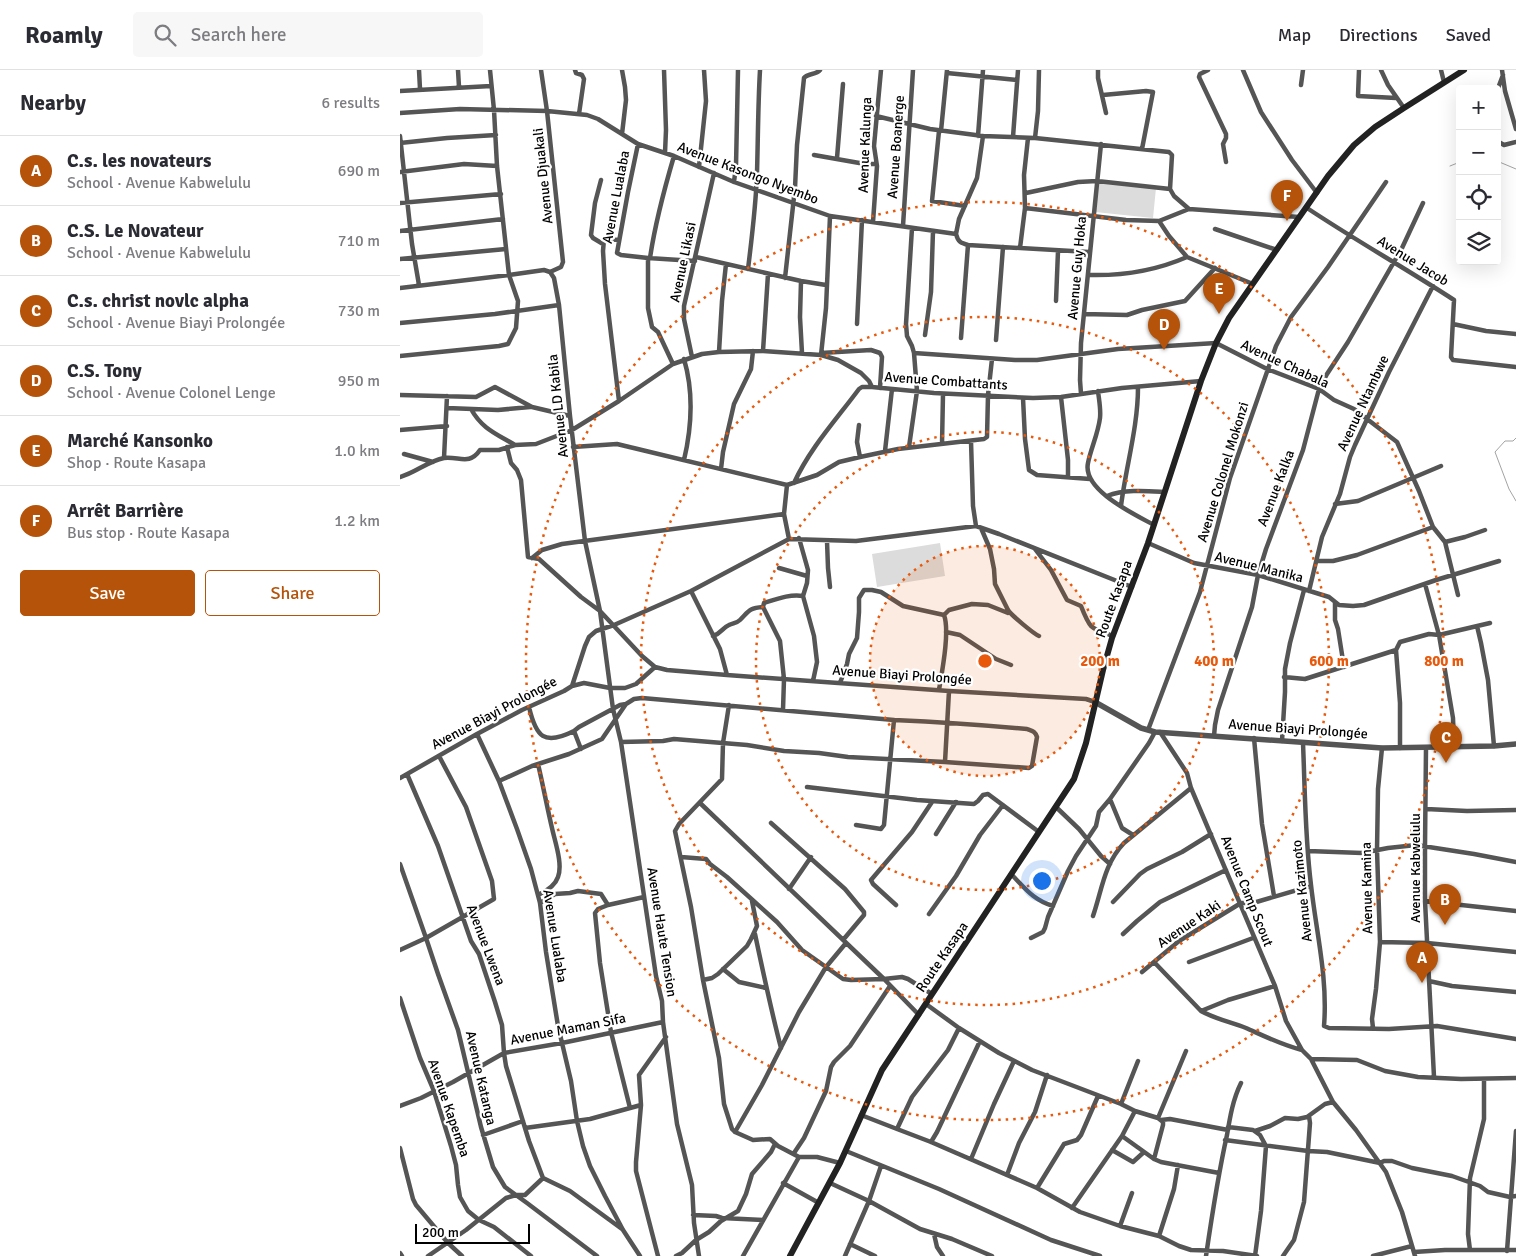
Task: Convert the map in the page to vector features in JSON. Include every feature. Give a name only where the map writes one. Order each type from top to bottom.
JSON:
[{"type":"main road","name":"Route Kasapa","points":[[790,1256],[840,1163],[882,1070],[1071,785],[1086,743],[1113,636],[1166,492],[1201,381],[1216,343],[1229,318],[1340,160],[1354,145],[1376,127],[1464,70]]},
{"type":"street","points":[[418,70],[420,89]]},
{"type":"street","points":[[458,70],[459,87]]},
{"type":"street","points":[[400,356],[508,344],[516,328],[518,299],[508,275],[490,70]]},
{"type":"street","name":"Avenue Djuakali","points":[[541,70],[563,262],[561,267],[550,272]]},
{"type":"street","points":[[575,70],[584,79],[579,114]]},
{"type":"street","name":"Avenue Lualaba","points":[[622,70],[626,100],[622,134]]},
{"type":"street","points":[[664,70],[665,153]]},
{"type":"street","points":[[699,167],[706,101],[704,70]]},
{"type":"street","points":[[734,182],[738,70]]},
{"type":"street","points":[[748,269],[756,190],[760,70]]},
{"type":"street","points":[[785,278],[794,203],[797,144],[804,78],[820,70]]},
{"type":"street","name":"Avenue Kalunga","points":[[873,222],[876,164],[874,150],[881,70]]},
{"type":"street","name":"Avenue Boanerge","points":[[902,226],[913,70]]},
{"type":"street","points":[[983,70],[981,136],[977,178],[959,219],[956,234],[957,240],[968,245],[1089,252]]},
{"type":"street","points":[[1013,137],[1018,70]]},
{"type":"street","points":[[1035,138],[1039,70]]},
{"type":"street","points":[[1098,70],[1106,113]]},
{"type":"street","points":[[1208,70],[1200,74],[1199,77],[1226,134],[1223,144],[1226,162]]},
{"type":"street","points":[[1243,70],[1260,112],[1317,193]]},
{"type":"street","points":[[1301,85],[1303,70]]},
{"type":"street","points":[[1359,70],[1358,96],[1396,98]]},
{"type":"street","points":[[1381,70],[1396,98],[1404,108]]},
{"type":"street","points":[[1441,70],[1444,82]]},
{"type":"street","points":[[965,206],[934,202],[932,199],[947,72],[1017,80]]},
{"type":"street","points":[[1499,85],[1503,72]]},
{"type":"street","points":[[1503,72],[1505,91],[1516,129]]},
{"type":"street","points":[[837,158],[843,84]]},
{"type":"street","points":[[400,91],[491,86]]},
{"type":"street","points":[[1103,95],[1153,92],[1142,149]]},
{"type":"street","name":"Avenue Kasongo Nyembo","points":[[400,113],[460,109],[547,111],[579,114],[598,119],[638,144],[674,156],[734,182],[830,216],[956,234]]},
{"type":"street","points":[[876,116],[940,131],[981,136],[1035,138],[1101,144],[1171,153],[1172,172],[1170,189],[1174,196],[1189,208]]},
{"type":"street","points":[[400,143],[496,135]]},
{"type":"street","points":[[400,136],[402,172],[408,202],[418,285]]},
{"type":"street","points":[[1020,248],[1025,208],[1024,175],[1028,138]]},
{"type":"street","points":[[1501,144],[1504,145],[1516,142]]},
{"type":"street","name":"Avenue Lualaba","points":[[638,144],[619,240],[618,254],[649,258]]},
{"type":"street","name":"Avenue Guy Hoka","points":[[1081,394],[1084,314],[1101,144]]},
{"type":"street","points":[[814,155],[865,164],[876,164]]},
{"type":"street","points":[[673,364],[658,332],[652,327],[648,308],[649,258],[660,206],[674,156]]},
{"type":"street","points":[[402,172],[464,164],[497,166]]},
{"type":"street","name":"Avenue Likasi","points":[[692,357],[684,313],[685,300],[714,173]]},
{"type":"street","points":[[601,180],[591,231],[593,238],[603,244]]},
{"type":"street","points":[[1026,193],[1078,182],[1097,181],[1170,189]]},
{"type":"street","name":"Avenue Colonel Mokonzi","points":[[1148,730],[1200,592],[1230,478],[1276,346],[1300,303],[1309,294],[1386,182]]},
{"type":"street","points":[[400,203],[500,194]]},
{"type":"street","name":"Avenue Kalka","points":[[1214,736],[1218,710],[1252,607],[1258,575],[1272,530],[1303,450],[1319,389],[1402,248],[1423,203]]},
{"type":"street","points":[[1025,208],[1126,220],[1159,221],[1189,208],[1299,217]]},
{"type":"street","name":"Avenue Jacob","points":[[1307,208],[1454,300],[1453,360],[1516,367]]},
{"type":"street","points":[[830,216],[826,308],[821,354],[871,350],[878,352],[882,356],[880,388]]},
{"type":"street","points":[[400,231],[503,219]]},
{"type":"street","points":[[857,324],[862,220]]},
{"type":"street","points":[[1159,221],[1187,257],[1253,284]]},
{"type":"street","points":[[910,448],[917,391],[914,353],[907,336],[906,324],[912,228]]},
{"type":"street","points":[[1215,229],[1277,250]]},
{"type":"street","points":[[926,335],[931,292],[933,231]]},
{"type":"street","points":[[619,240],[606,238],[603,244],[605,284],[619,401]]},
{"type":"street","points":[[961,338],[968,245]]},
{"type":"street","points":[[996,340],[1003,247]]},
{"type":"street","points":[[400,259],[506,249]]},
{"type":"street","points":[[1056,301],[1058,251]]},
{"type":"street","points":[[1088,275],[1127,274],[1150,270],[1187,257]]},
{"type":"street","points":[[649,258],[695,259],[726,264],[801,282],[826,285]]},
{"type":"street","points":[[719,352],[726,264]]},
{"type":"street","points":[[1084,314],[1127,315],[1185,301],[1215,268]]},
{"type":"street","points":[[400,288],[544,270],[550,272]]},
{"type":"street","name":"Avenue LD Kabila","points":[[550,272],[554,278],[559,305],[573,447],[585,541],[600,611]]},
{"type":"street","points":[[763,351],[768,274]]},
{"type":"street","points":[[801,282],[802,353]]},
{"type":"street","name":"Avenue Ntambwe","points":[[1282,741],[1284,678],[1290,643],[1317,561],[1325,530],[1342,487],[1350,457],[1367,418],[1433,286]]},
{"type":"street","points":[[400,323],[559,305]]},
{"type":"street","points":[[1453,324],[1486,331],[1516,334]]},
{"type":"street","points":[[914,353],[992,359],[1037,360],[1127,349],[1216,343]]},
{"type":"street","name":"Avenue Chabala","points":[[1216,343],[1267,370],[1319,389],[1330,398],[1354,409],[1397,442],[1433,527],[1444,542],[1458,594]]},
{"type":"street","points":[[721,469],[734,404],[751,369],[753,351]]},
{"type":"street","name":"Avenue Combattants","points":[[444,458],[470,459],[476,456],[480,450],[499,450],[516,445],[536,444],[572,430],[673,364],[684,359],[719,352],[763,351],[821,354],[838,360],[861,373],[870,381],[872,387],[943,394],[1024,398],[1061,397],[1201,381]]},
{"type":"street","points":[[684,359],[689,377],[692,412],[690,436],[684,460]]},
{"type":"street","points":[[573,447],[617,444],[787,486],[817,475],[839,462],[910,448],[984,439],[986,436],[992,359]]},
{"type":"street","points":[[400,395],[476,397],[495,387],[532,407],[570,416]]},
{"type":"street","points":[[794,483],[816,443],[859,389],[862,387],[872,387]]},
{"type":"street","points":[[1121,506],[1137,418],[1138,387]]},
{"type":"street","points":[[885,452],[892,390]]},
{"type":"street","points":[[1098,392],[1100,420],[1088,463],[1090,479],[1100,490],[1121,506],[1154,525]]},
{"type":"street","points":[[942,444],[943,394]]},
{"type":"street","points":[[400,477],[444,458],[447,396]]},
{"type":"street","points":[[1061,397],[1068,477]]},
{"type":"street","points":[[1024,398],[1025,439],[1029,470],[1037,475],[1090,479]]},
{"type":"street","points":[[447,408],[498,410],[532,407]]},
{"type":"street","points":[[471,409],[476,419],[484,426],[516,445]]},
{"type":"street","points":[[859,425],[858,442],[860,457]]},
{"type":"street","points":[[400,430],[446,426]]},
{"type":"street","points":[[971,441],[973,506],[979,527],[990,548],[994,569],[994,584],[1010,614]]},
{"type":"street","points":[[507,447],[511,463],[517,470],[521,480],[530,557]]},
{"type":"street","points":[[404,454],[433,462]]},
{"type":"street","points":[[1335,504],[1358,500],[1441,466]]},
{"type":"street","points":[[787,486],[784,514],[789,539]]},
{"type":"street","points":[[1108,496],[1147,491],[1166,492]]},
{"type":"street","points":[[530,557],[542,550],[562,544],[784,514]]},
{"type":"street","points":[[572,686],[585,646],[589,637],[596,630],[614,625],[691,591],[789,539],[856,541],[979,527],[1132,587]]},
{"type":"street","points":[[1317,561],[1330,562],[1348,558],[1433,527]]},
{"type":"street","points":[[1444,542],[1486,530]]},
{"type":"street","points":[[799,538],[808,570],[803,596],[814,636],[816,662],[813,681]]},
{"type":"street","points":[[827,541],[830,587]]},
{"type":"street","name":"Avenue Manika","points":[[1148,543],[1194,563],[1258,575],[1329,597],[1339,605],[1358,606],[1499,561]]},
{"type":"street","points":[[1035,548],[1051,570],[1067,600],[1081,606],[1087,622],[1095,630],[1113,636]]},
{"type":"street","points":[[530,557],[539,559],[581,597],[600,611],[642,656],[655,667]]},
{"type":"street","points":[[779,568],[807,576]]},
{"type":"street","points":[[1424,584],[1439,635],[1453,718],[1454,747]]},
{"type":"street","points":[[840,683],[849,654],[857,638],[860,612],[859,598],[864,590],[882,592],[903,606],[944,615]]},
{"type":"street","points":[[691,591],[720,649],[726,675]]},
{"type":"street","points":[[763,607],[764,603],[794,594],[803,596]]},
{"type":"street","points":[[1336,602],[1335,620],[1344,667]]},
{"type":"street","points":[[944,615],[949,610],[972,604],[988,605],[1010,614],[1039,636]]},
{"type":"street","points":[[713,636],[720,633],[727,625],[740,620],[748,611],[763,607]]},
{"type":"street","points":[[763,607],[780,640],[784,679],[783,710]]},
{"type":"street","name":"Avenue Haute Tension","points":[[600,611],[613,709],[621,742],[656,976],[662,1001],[663,1022],[677,1124],[692,1185],[693,1215],[698,1256]]},
{"type":"street","points":[[939,690],[946,632],[944,615]]},
{"type":"street","points":[[1400,748],[1400,703],[1396,650],[1398,645],[1429,634],[1439,635],[1490,624]]},
{"type":"street","points":[[1477,626],[1485,660],[1494,746]]},
{"type":"street","points":[[946,632],[960,635],[996,659],[1011,665]]},
{"type":"street","points":[[1284,678],[1305,679],[1396,650]]},
{"type":"street","name":"Avenue Biayi Prolongée","points":[[400,778],[477,734],[572,686],[584,683],[610,688],[625,688],[636,684],[655,667],[667,670],[726,675],[1086,699],[1148,730],[1158,732],[1382,748],[1516,744]]},
{"type":"street","points":[[945,762],[949,691]]},
{"type":"street","points":[[529,707],[536,729],[545,738],[566,735],[613,709],[634,699],[642,698],[894,720],[947,722],[1027,729],[1035,733],[1037,742],[1034,763],[1029,768],[891,758],[848,757],[784,751],[747,745],[674,739],[621,742]]},
{"type":"street","points":[[499,782],[538,764],[569,754],[602,739],[626,704]]},
{"type":"street","points":[[729,705],[723,743],[722,779],[676,828],[675,834],[719,1058],[724,1104],[732,1129],[735,1132],[753,1140],[770,1139],[783,1149],[799,1157],[817,1157],[840,1163]]},
{"type":"street","points":[[856,825],[876,829],[883,828],[894,720]]},
{"type":"street","points":[[574,731],[581,749]]},
{"type":"street","points":[[1031,938],[1043,932],[1068,871],[1097,822],[1099,812],[1158,732]]},
{"type":"street","name":"Avenue Camp Scout","points":[[1158,732],[1187,774],[1190,788],[1275,986],[1286,1021],[1302,1050],[1311,1059],[1333,1102],[1386,1172],[1392,1184],[1414,1254]]},
{"type":"street","name":"Avenue Lualaba","points":[[477,734],[499,782],[532,869],[540,903],[546,952],[577,1121],[590,1166],[623,1230]]},
{"type":"street","points":[[1254,738],[1262,824],[1274,896]]},
{"type":"street","name":"Avenue Kazimoto","points":[[1303,743],[1311,886],[1324,984],[1324,1026],[1329,1028],[1373,1028]]},
{"type":"street","name":"Avenue Kamina","points":[[1373,1028],[1372,1019],[1380,942],[1376,850],[1378,789],[1382,748]]},
{"type":"street","name":"Avenue Kabwelulu","points":[[1426,748],[1425,902],[1434,1078]]},
{"type":"street","points":[[400,950],[426,938],[493,900],[492,881],[466,807],[439,756]]},
{"type":"street","points":[[538,764],[558,848],[559,873],[557,880],[549,890],[538,895]]},
{"type":"street","name":"Avenue Lwena","points":[[407,774],[438,846],[471,941],[479,954],[502,1025],[506,1066],[532,1152],[543,1178]]},
{"type":"street","points":[[806,787],[932,802],[976,804],[985,793],[1039,832]]},
{"type":"street","points":[[1093,916],[1101,882],[1118,849],[1190,788]]},
{"type":"street","points":[[1110,799],[1122,828],[1133,835]]},
{"type":"street","points":[[896,905],[871,880],[912,832],[932,802]]},
{"type":"street","points":[[936,834],[956,802]]},
{"type":"street","points":[[700,803],[884,979],[919,1015]]},
{"type":"street","points":[[929,914],[956,876],[980,835],[1003,805]]},
{"type":"street","points":[[1056,807],[1079,829],[1110,864]]},
{"type":"street","points":[[1426,809],[1467,811],[1516,810]]},
{"type":"street","points":[[735,1132],[762,1085],[798,1012],[826,966],[864,915],[864,912],[845,889],[771,823]]},
{"type":"street","points":[[1113,902],[1147,869],[1182,852],[1211,834]]},
{"type":"street","points":[[1308,851],[1362,853],[1416,845],[1516,862]]},
{"type":"street","points":[[681,857],[706,859],[777,922],[802,950],[843,979],[902,977],[932,994]]},
{"type":"street","points":[[790,889],[811,857]]},
{"type":"street","name":"Avenue Katanga","points":[[400,864],[458,1030],[483,1136],[499,1179],[516,1196],[528,1203],[597,1256]]},
{"type":"street","points":[[1123,934],[1160,902],[1226,870]]},
{"type":"street","points":[[1011,874],[1038,900],[1053,906]]},
{"type":"street","name":"Avenue Kaki","points":[[1142,972],[1179,942],[1241,904],[1252,903],[1311,886]]},
{"type":"street","points":[[540,903],[555,894],[570,894],[578,891],[602,894],[608,905]]},
{"type":"street","points":[[630,1108],[611,1032],[600,963],[595,913],[598,908],[644,897]]},
{"type":"street","points":[[703,980],[718,974],[747,946],[757,924],[752,900]]},
{"type":"street","points":[[1425,902],[1516,911]]},
{"type":"street","points":[[754,934],[781,1048]]},
{"type":"street","points":[[1189,962],[1253,938]]},
{"type":"street","points":[[1380,942],[1427,943],[1516,952]]},
{"type":"street","points":[[1154,962],[1201,1011],[1302,1050]]},
{"type":"street","points":[[723,969],[739,982],[766,988]]},
{"type":"street","points":[[1429,982],[1516,992]]},
{"type":"street","points":[[794,1153],[804,1138],[826,1091],[834,1062],[850,1046],[890,986]]},
{"type":"street","points":[[1201,1011],[1228,1000],[1275,986]]},
{"type":"street","name":"Avenue Kapemba","points":[[400,998],[420,1058],[434,1092],[456,1165],[460,1197],[468,1211],[479,1220],[494,1227],[531,1256]]},
{"type":"street","points":[[861,1115],[931,1142],[1038,1188],[1072,1208],[1120,1226],[1158,1236],[1179,1246],[1206,1254],[1223,1251],[1256,1256],[1266,1146],[1260,1135],[1255,1131],[1247,1128],[1228,1128],[1159,1119],[1135,1111],[1014,1061],[980,1041],[926,1004]]},
{"type":"street","name":"Avenue Maman Sifa","points":[[400,1106],[434,1092],[504,1053],[663,1022]]},
{"type":"street","points":[[1373,1028],[1431,1026],[1516,1038]]},
{"type":"street","points":[[897,1129],[912,1096],[948,1050],[960,1028]]},
{"type":"street","points":[[657,1256],[636,1171],[641,1105],[639,1075],[666,1037]]},
{"type":"street","points":[[931,1142],[980,1041]]},
{"type":"street","points":[[1159,1119],[1186,1051]]},
{"type":"street","points":[[1311,1059],[1357,1060],[1394,1074],[1418,1077],[1516,1078]]},
{"type":"street","points":[[1121,1104],[1138,1060]]},
{"type":"street","points":[[971,1160],[1014,1061]]},
{"type":"street","points":[[1007,1175],[1019,1143],[1035,1112],[1047,1076]]},
{"type":"street","points":[[1470,1250],[1468,1234],[1469,1183],[1484,1119],[1484,1079]]},
{"type":"street","points":[[1206,1254],[1225,1140],[1235,1097],[1241,1083]]},
{"type":"street","points":[[1038,1188],[1064,1144],[1077,1140],[1081,1135],[1098,1096]]},
{"type":"street","points":[[1255,1131],[1285,1118],[1298,1119],[1309,1116],[1320,1107],[1333,1102]]},
{"type":"street","points":[[525,1128],[604,1116],[641,1105]]},
{"type":"street","points":[[1072,1208],[1122,1136],[1135,1111]]},
{"type":"street","points":[[1283,1256],[1294,1240],[1302,1211],[1308,1151],[1309,1116]]},
{"type":"street","points":[[1154,1159],[1163,1125],[1159,1119]]},
{"type":"street","points":[[483,1136],[523,1121]]},
{"type":"street","points":[[1506,1250],[1513,1197],[1516,1130]]},
{"type":"street","points":[[1122,1136],[1161,1162],[1219,1172]]},
{"type":"street","points":[[1225,1140],[1327,1152],[1380,1163],[1392,1161],[1412,1168],[1452,1176],[1480,1186],[1488,1192],[1513,1197]]},
{"type":"street","points":[[676,1256],[725,1218],[738,1211],[752,1174],[771,1152],[775,1144]]},
{"type":"street","points":[[400,1148],[413,1199],[448,1243],[462,1256]]},
{"type":"street","points":[[846,1150],[939,1189],[1051,1240],[1100,1256]]},
{"type":"street","points":[[1112,1150],[1133,1162],[1144,1152]]},
{"type":"street","points":[[743,1256],[799,1157]]},
{"type":"street","points":[[1158,1236],[1174,1189],[1178,1165]]},
{"type":"street","points":[[844,1256],[869,1201],[881,1166]]},
{"type":"street","points":[[428,1256],[479,1220],[506,1198],[525,1195],[543,1178],[570,1191],[623,1230],[640,1256]]},
{"type":"street","points":[[830,1183],[869,1201],[920,1229],[952,1239],[992,1256]]},
{"type":"street","points":[[784,1184],[819,1203]]},
{"type":"street","points":[[1120,1226],[1132,1193]]},
{"type":"street","points":[[693,1215],[764,1220]]},
{"type":"street","points":[[934,1234],[937,1248],[943,1256]]},
{"type":"street","points":[[850,1244],[875,1256]]},
{"type":"street","points":[[1373,1256],[1412,1246]]},
{"type":"street","points":[[1414,1254],[1445,1250],[1506,1250],[1515,1252]]},
{"type":"shaded area","points":[[1098,183],[1156,188],[1153,218],[1095,212]]},
{"type":"shaded area","points":[[940,543],[945,576],[877,587],[872,554]]},
{"type":"waterway","points":[[1501,163],[1516,169]]},
{"type":"waterway","points":[[1450,166],[1456,164]]},
{"type":"waterway","points":[[1516,438],[1513,441],[1505,441],[1495,452],[1509,489],[1516,501]]},
{"type":"place","name":"Arrêt Barrière","points":[[1287,221]]},
{"type":"place","name":"Marché Kansonko","points":[[1219,314]]},
{"type":"place","name":"C.S. Tony","points":[[1164,350]]},
{"type":"place","name":"C.s. christ novlc alpha","points":[[1446,763]]},
{"type":"place","name":"C.S. Le Novateur","points":[[1445,925]]},
{"type":"place","name":"C.s. les novateurs","points":[[1422,983]]}]
